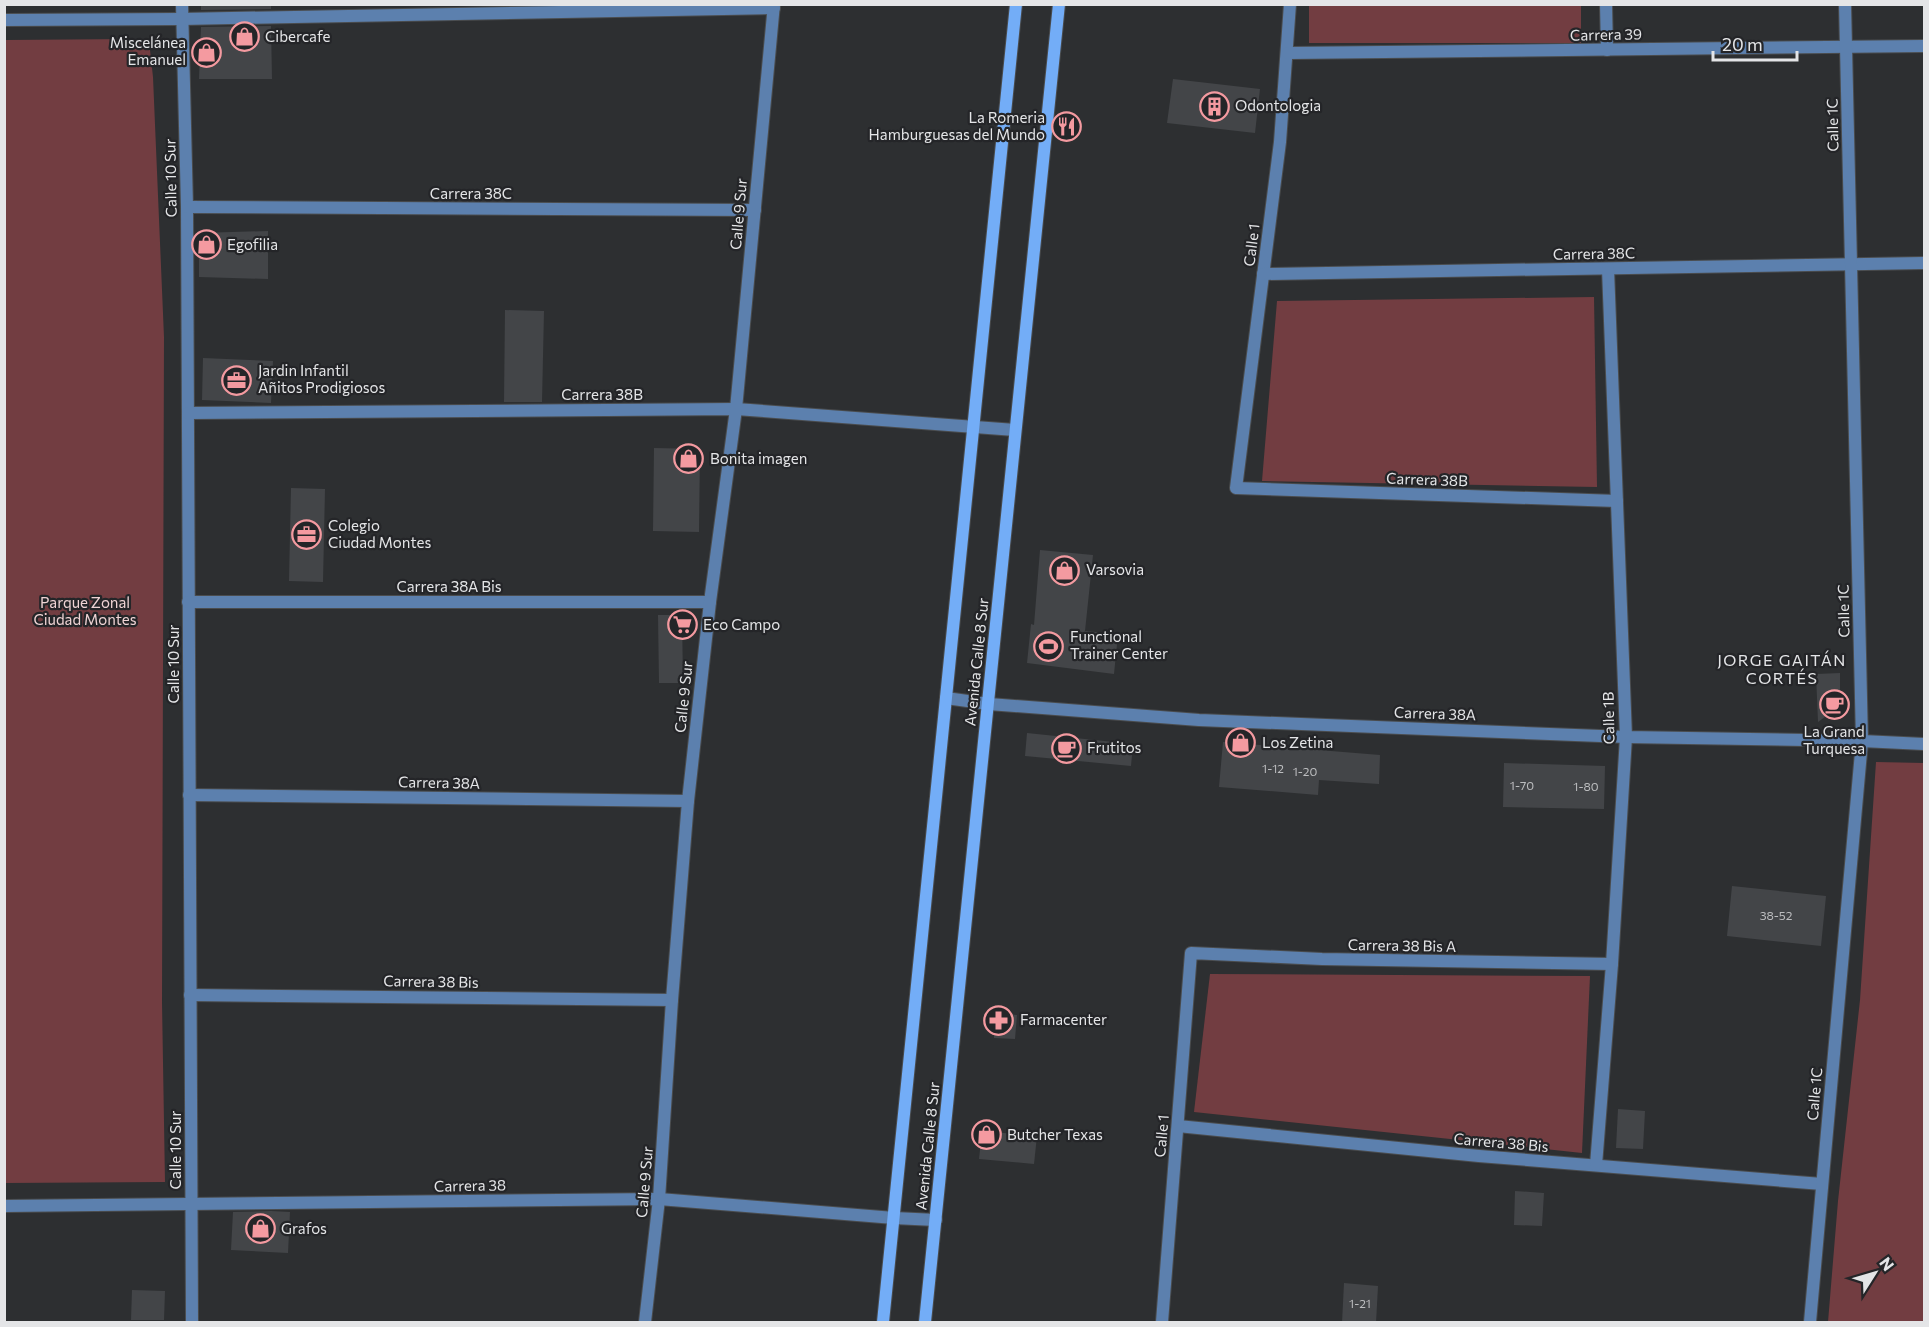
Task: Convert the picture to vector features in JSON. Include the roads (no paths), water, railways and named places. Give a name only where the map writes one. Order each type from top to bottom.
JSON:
[{"type":"main road","name":"Avenida Calle 8 Sur","points":[[884,1323],[1016,4]]},
{"type":"main road","name":"Avenida Calle 8 Sur","points":[[925,1323],[1059,4]]},
{"type":"street","name":"Calle 10 Sur","points":[[182,4],[187,207],[192,1323]]},
{"type":"street","name":"Calle 1","points":[[1236,488],[1280,142],[1290,4]]},
{"type":"street","points":[[1606,4],[1607,50]]},
{"type":"street","name":"Calle 1C","points":[[1810,1323],[1862,741],[1845,4]]},
{"type":"street","points":[[4,20],[181,19],[774,6]]},
{"type":"street","name":"Calle 9 Sur","points":[[645,1323],[659,1199],[688,801],[710,602],[736,409],[774,6]]},
{"type":"street","name":"Carrera 39","points":[[1288,53],[1924,46]]},
{"type":"street","name":"Carrera 38C","points":[[187,207],[755,210]]},
{"type":"street","name":"Carrera 38C","points":[[1263,274],[1924,263]]},
{"type":"street","name":"Calle 1B","points":[[1596,1165],[1612,964],[1626,737],[1608,269]]},
{"type":"street","name":"Carrera 38B","points":[[188,413],[736,409],[1015,430]]},
{"type":"street","name":"Carrera 38B","points":[[1236,488],[1617,501]]},
{"type":"street","name":"Carrera 38A Bis","points":[[188,602],[710,602]]},
{"type":"street","name":"Carrera 38A","points":[[946,698],[988,704],[1199,720],[1626,737],[1924,744]]},
{"type":"street","name":"Carrera 38A","points":[[189,795],[688,801]]},
{"type":"street","name":"Calle 1","points":[[1161,1323],[1191,952]]},
{"type":"street","name":"Carrera 38 Bis A","points":[[1191,952],[1322,959],[1612,964]]},
{"type":"street","name":"Carrera 38 Bis","points":[[190,995],[672,1000]]},
{"type":"street","name":"Carrera 38 Bis","points":[[1178,1126],[1479,1156],[1822,1184]]},
{"type":"street","name":"Carrera 38","points":[[4,1206],[659,1199],[936,1220]]},
{"type":"place","name":"Cibercafe","points":[[244,37]]},
{"type":"place","name":"Miscelánea Emanuel","points":[[207,52]]},
{"type":"place","name":"Odontologia","points":[[1214,106]]},
{"type":"place","name":"La Romeria Hamburguesas del Mundo","points":[[1066,127]]},
{"type":"place","name":"Egofilia","points":[[206,245]]},
{"type":"place","name":"Jardin Infantil Añitos Prodigiosos","points":[[237,380]]},
{"type":"place","name":"Bonita imagen","points":[[689,459]]},
{"type":"place","name":"Colegio Ciudad Montes","points":[[307,535]]},
{"type":"place","name":"Varsovia","points":[[1065,570]]},
{"type":"place","name":"Eco Campo","points":[[682,625]]},
{"type":"place","name":"Functional Trainer Center","points":[[1049,646]]},
{"type":"place","name":"La Grand Turquesa","points":[[1834,705]]},
{"type":"place","name":"Los Zetina","points":[[1241,743]]},
{"type":"place","name":"Frutitos","points":[[1066,748]]},
{"type":"place","name":"Farmacenter","points":[[999,1020]]},
{"type":"place","name":"Butcher Texas","points":[[986,1135]]},
{"type":"place","name":"Grafos","points":[[260,1229]]},
{"type":"district","name":"JORGE GAITÁN CORTÉS","points":[[1782,669]]},
{"type":"park label","name":"Parque Zonal Ciudad Montes","points":[[85,612]]}]
